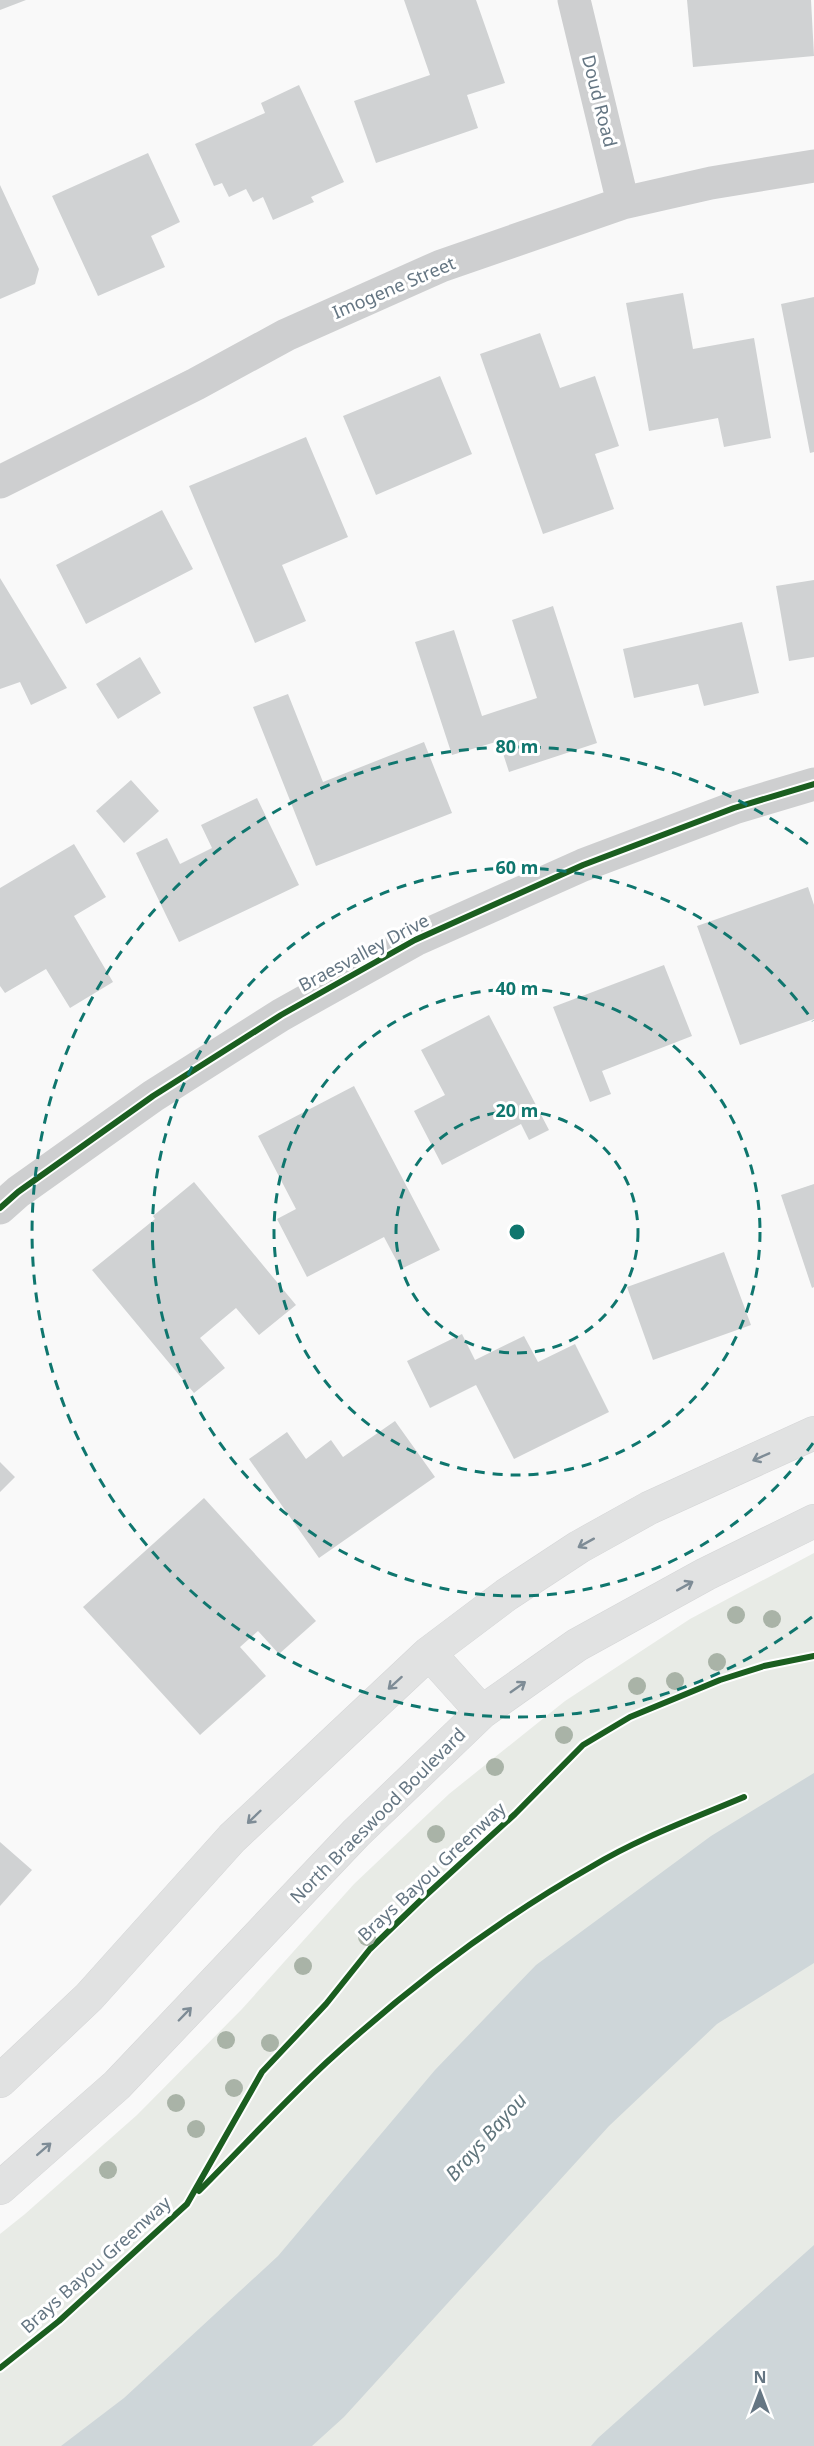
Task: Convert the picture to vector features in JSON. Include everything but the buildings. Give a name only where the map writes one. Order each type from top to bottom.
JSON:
[{"type":"main road","points":[[0,2081],[89,1997],[232,1838],[429,1653],[506,1595],[579,1547],[649,1508],[814,1433]]},
{"type":"main road","name":"North Braeswood Boulevard","points":[[0,2188],[117,2085],[356,1833],[482,1712],[577,1645],[706,1574],[814,1521]]},
{"type":"main road","points":[[429,1653],[482,1712]]},
{"type":"street","name":"Doud Road","points":[[574,0],[623,203]]},
{"type":"street","name":"Imogene Street","points":[[0,482],[196,384],[286,335],[441,266],[623,203],[711,183],[814,166]]},
{"type":"street","name":"Braesvalley Drive","points":[[0,1208],[18,1192],[153,1096],[281,1015],[416,940],[583,865],[734,808],[814,784]]},
{"type":"shaded area","points":[[814,1553],[814,2446],[0,2446],[0,2234],[137,2115],[242,2009],[354,1884],[449,1794],[565,1701],[690,1619]]},
{"type":"water","name":"Brays Bayou","points":[[814,1773],[814,1963],[717,2024],[609,2126],[344,2417],[312,2446],[61,2446],[124,2398],[278,2256],[435,2070],[536,1965],[711,1836]]},
{"type":"water","points":[[814,2245],[814,2446],[591,2446],[598,2438]]},
{"type":"cycle path","points":[[0,1208],[18,1192],[153,1096],[281,1015],[415,940],[583,865],[734,808],[814,784]]},
{"type":"cycle path","name":"Brays Bayou Greenway","points":[[0,2368],[59,2321],[187,2204],[262,2072],[326,2004],[370,1949],[515,1814],[583,1745],[630,1717],[720,1680],[764,1666],[814,1656]]},
{"type":"cycle path","points":[[199,2191],[327,2062],[421,1982],[487,1933],[609,1857],[666,1829],[744,1797]]}]
